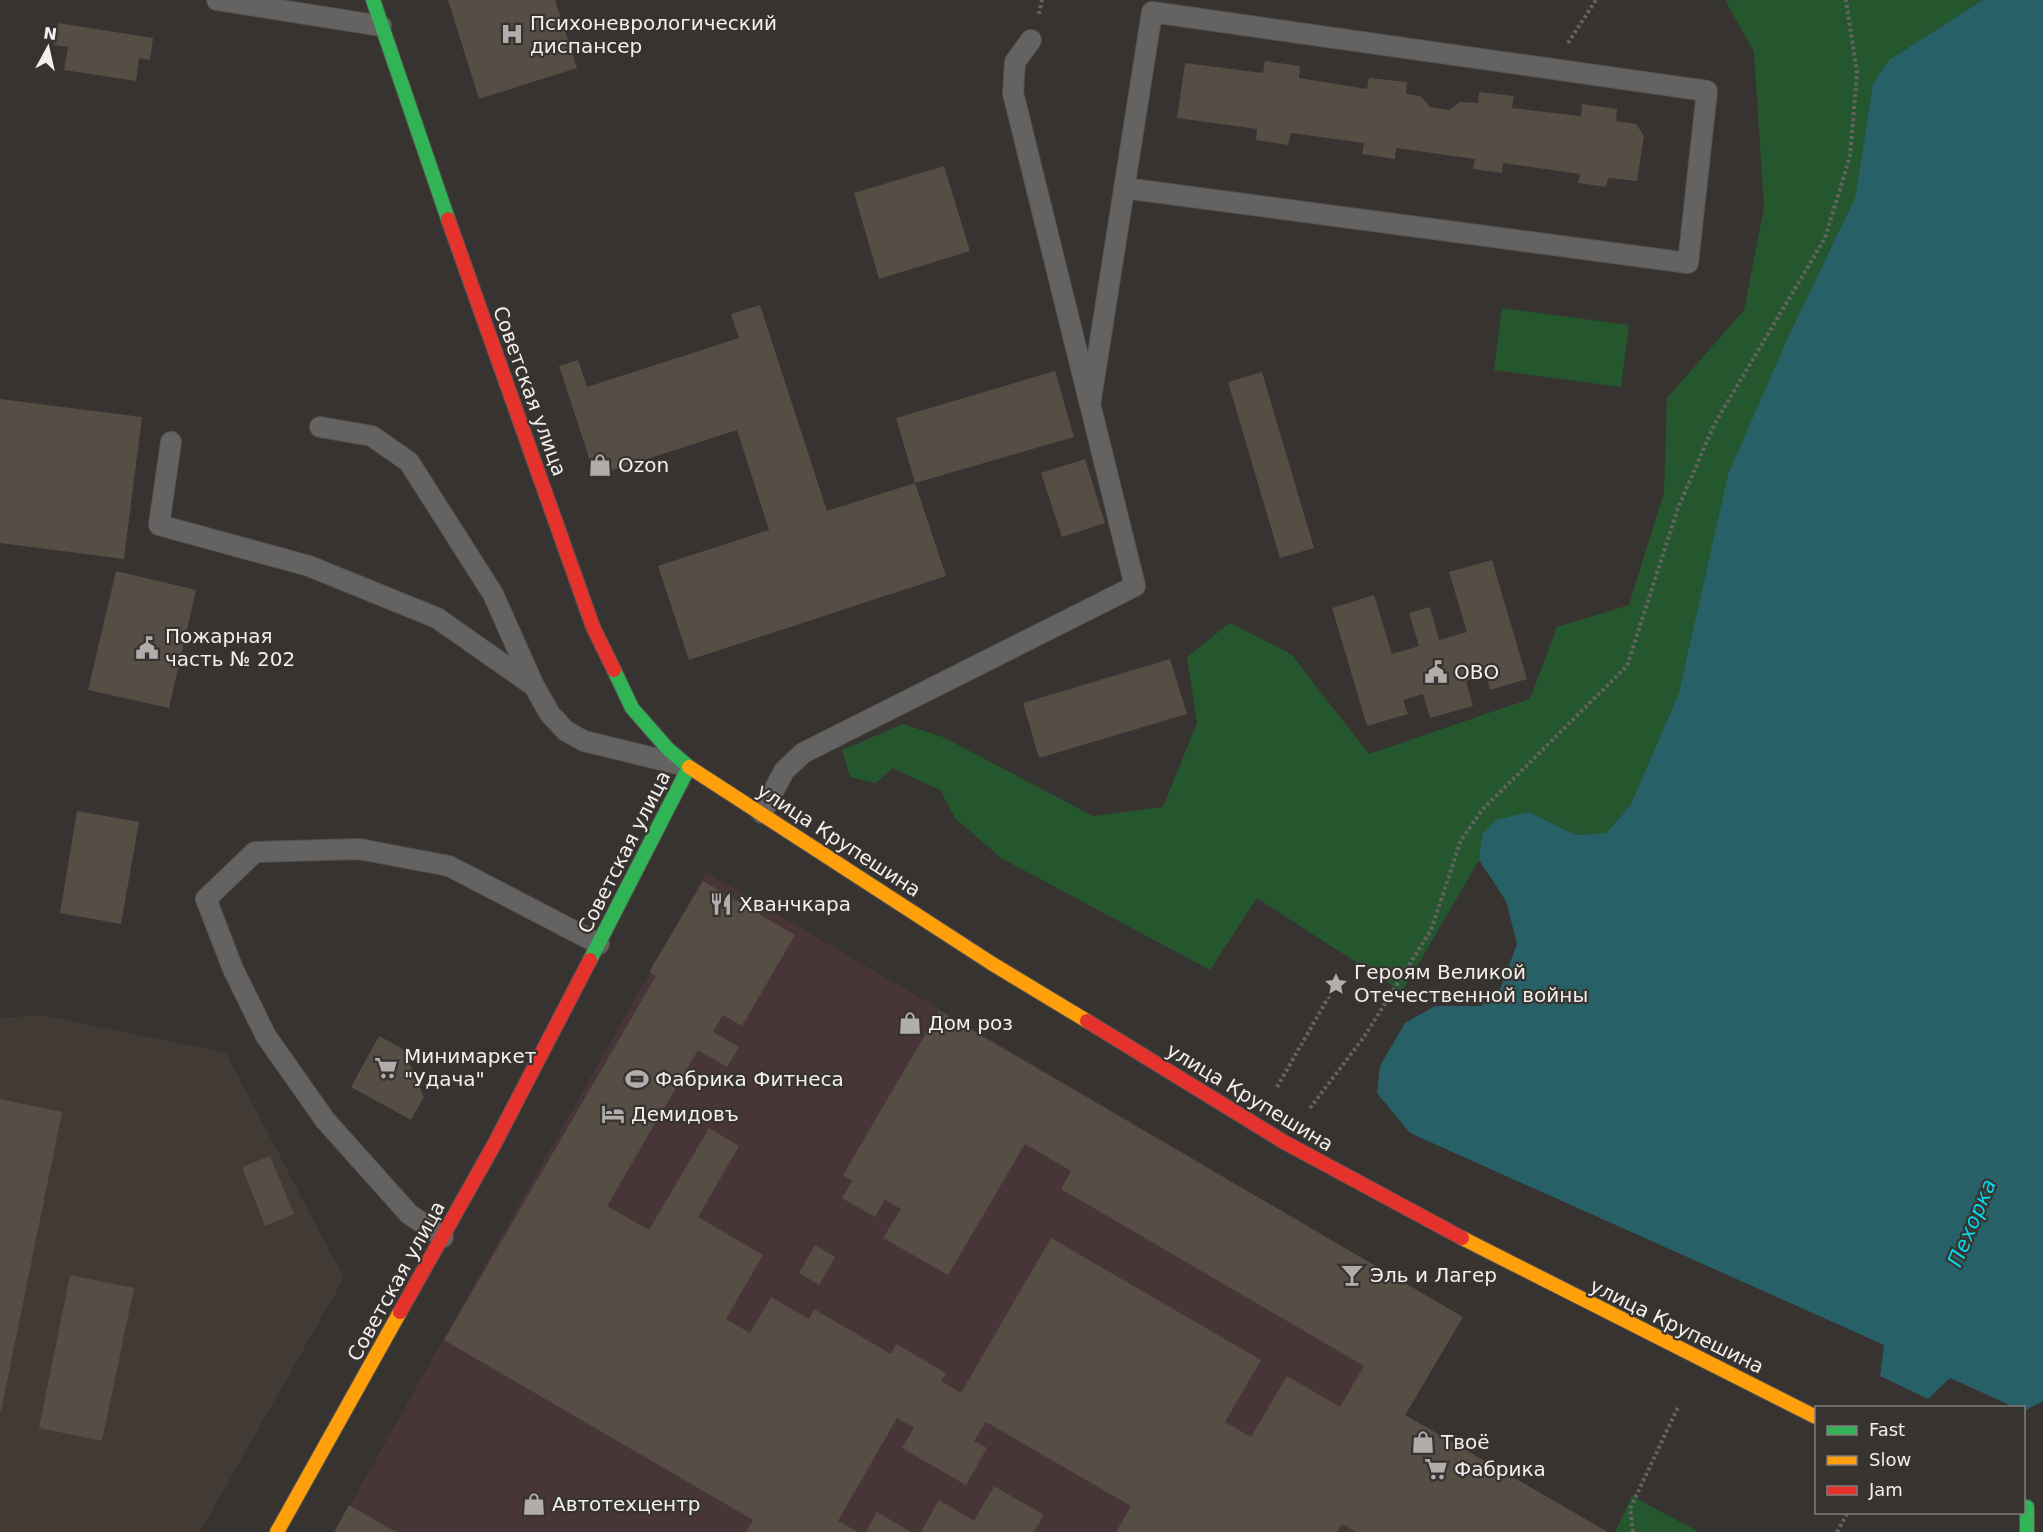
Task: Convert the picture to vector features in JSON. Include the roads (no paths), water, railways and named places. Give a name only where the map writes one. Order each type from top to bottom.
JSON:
[{"type":"main road","name":"Советская улица","points":[[277,1532],[495,1143],[689,767],[668,749],[632,708],[593,627],[373,0]]},
{"type":"main road","name":"улица Крупешина","points":[[689,767],[991,963],[1284,1142],[1521,1270],[1815,1417]]},
{"type":"main road","points":[[2027,1532],[2025,1506],[2043,1502]]},
{"type":"lane","points":[[217,0],[381,26]]},
{"type":"lane","points":[[1090,405],[1124,188],[1152,12],[1707,91],[1688,263],[1124,188]]},
{"type":"lane","points":[[762,813],[784,771],[803,753],[1135,586],[1013,93],[1015,62],[1031,40]]},
{"type":"lane","points":[[320,427],[372,436],[409,462],[493,594],[534,686],[550,714],[566,731],[584,741],[689,767]]},
{"type":"lane","points":[[171,442],[159,525],[309,566],[437,618],[534,686]]},
{"type":"lane","points":[[443,1237],[409,1214],[325,1120],[266,1036],[233,969],[206,899],[255,852],[360,849],[449,866],[599,944]]},
{"type":"water","name":"Пехорка","points":[[1983,0],[2043,0],[2043,1401],[2025,1410],[2025,1406],[2012,1406],[1950,1378],[1928,1399],[1880,1376],[1884,1345],[1410,1133],[1377,1093],[1380,1066],[1405,1023],[1435,1006],[1481,1006],[1500,989],[1517,944],[1506,901],[1479,860],[1482,834],[1496,820],[1529,812],[1576,835],[1606,833],[1630,806],[1679,693],[1728,475],[1787,339],[1855,198],[1873,84],[1889,60]]},
{"type":"place","name":"Психоневрологический диспансер","points":[[512,34]]},
{"type":"place","name":"Ozon","points":[[600,465]]},
{"type":"place","name":"Пожарная часть № 202","points":[[147,648]]},
{"type":"place","name":"ОВО","points":[[1436,672]]},
{"type":"place","name":"Хванчкара","points":[[721,904]]},
{"type":"place","name":"Героям Великой Отечественной войны","points":[[1336,984]]},
{"type":"place","name":"Дом роз","points":[[910,1023]]},
{"type":"place","name":"Минимаркет \"Удача\"","points":[[386,1068]]},
{"type":"place","name":"Фабрика Фитнеса","points":[[637,1079]]},
{"type":"place","name":"Демидовъ","points":[[613,1114]]},
{"type":"place","name":"Эль и Лагер","points":[[1352,1275]]},
{"type":"place","name":"Твоё","points":[[1423,1442]]},
{"type":"place","name":"Фабрика","points":[[1436,1469]]},
{"type":"place","name":"Автотехцентр","points":[[534,1504]]}]
